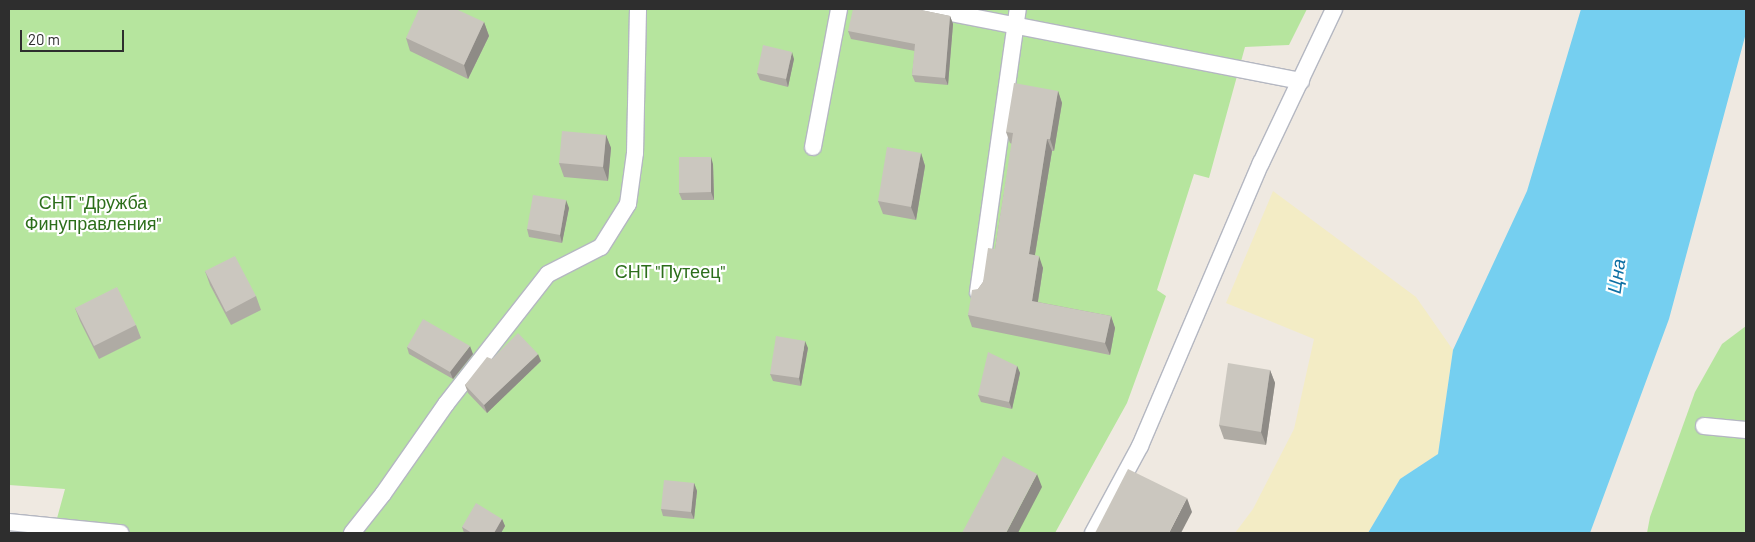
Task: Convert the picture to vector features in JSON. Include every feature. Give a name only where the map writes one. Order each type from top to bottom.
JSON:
[{"type":"lane","points":[[352,533],[383,494],[446,404],[548,274],[601,247],[628,204],[635,153],[638,9]]},
{"type":"lane","points":[[813,147],[839,9]]},
{"type":"lane","points":[[930,9],[1301,81]]},
{"type":"lane","points":[[978,292],[1014,26],[1018,9]]},
{"type":"lane","points":[[1093,533],[1140,446],[1261,163],[1334,9]]},
{"type":"lane","points":[[1704,426],[1746,430]]},
{"type":"lane","points":[[9,522],[120,533]]},
{"type":"green space","name":"СНТ \"Путеец\"","points":[[9,9],[1307,9],[1289,45],[1245,47],[1209,178],[1194,174],[1157,290],[1166,296],[1127,403],[1055,533],[53,533],[65,489],[9,485]]},
{"type":"green space","points":[[1746,326],[1746,533],[1647,533],[1650,517],[1695,392],[1722,344]]},
{"type":"sand","points":[[1273,191],[1416,297],[1453,350],[1438,454],[1400,479],[1368,533],[1235,533],[1253,509],[1294,429],[1314,339],[1226,303]]},
{"type":"water","name":"Цна","points":[[1581,9],[1746,9],[1746,33],[1669,319],[1590,533],[1368,533],[1400,479],[1438,454],[1453,350],[1527,191]]},
{"type":"building","points":[[419,9],[456,9],[484,22],[464,65],[406,38]]},
{"type":"building","points":[[853,9],[921,9],[950,16],[945,78],[912,75],[915,44],[848,31]]},
{"type":"building","points":[[763,45],[792,52],[786,79],[757,73]]},
{"type":"building","points":[[1014,83],[1058,91],[1050,139],[1047,139],[1029,254],[1039,256],[1032,301],[1111,316],[1105,343],[968,315],[972,290],[978,289],[983,282],[988,248],[995,249],[1013,133],[1006,132]]},
{"type":"building","points":[[562,131],[606,135],[603,167],[559,163]]},
{"type":"building","points":[[887,147],[921,153],[911,207],[878,201]]},
{"type":"building","points":[[679,157],[711,157],[711,192],[679,193]]},
{"type":"building","points":[[533,195],[566,200],[560,235],[527,229]]},
{"type":"building","points":[[235,256],[256,296],[226,312],[205,271]]},
{"type":"building","points":[[117,287],[136,325],[94,346],[75,308]]},
{"type":"building","points":[[423,319],[470,346],[450,372],[407,347]]},
{"type":"building","points":[[518,333],[538,354],[484,405],[465,385],[487,357],[492,359]]},
{"type":"building","points":[[776,336],[805,341],[799,378],[770,374]]},
{"type":"building","points":[[988,352],[1017,366],[1009,402],[978,395]]},
{"type":"building","points":[[1228,363],[1270,370],[1261,432],[1219,425]]},
{"type":"building","points":[[1003,456],[1037,474],[1006,533],[962,533]]},
{"type":"building","points":[[1128,469],[1187,498],[1169,533],[1095,533]]},
{"type":"building","points":[[664,480],[694,483],[691,512],[661,509]]},
{"type":"building","points":[[476,503],[502,519],[494,533],[472,533],[462,527]]},
{"type":"park label","name":"СНТ \"Дружба Финуправления\"","points":[[93,213]]}]
